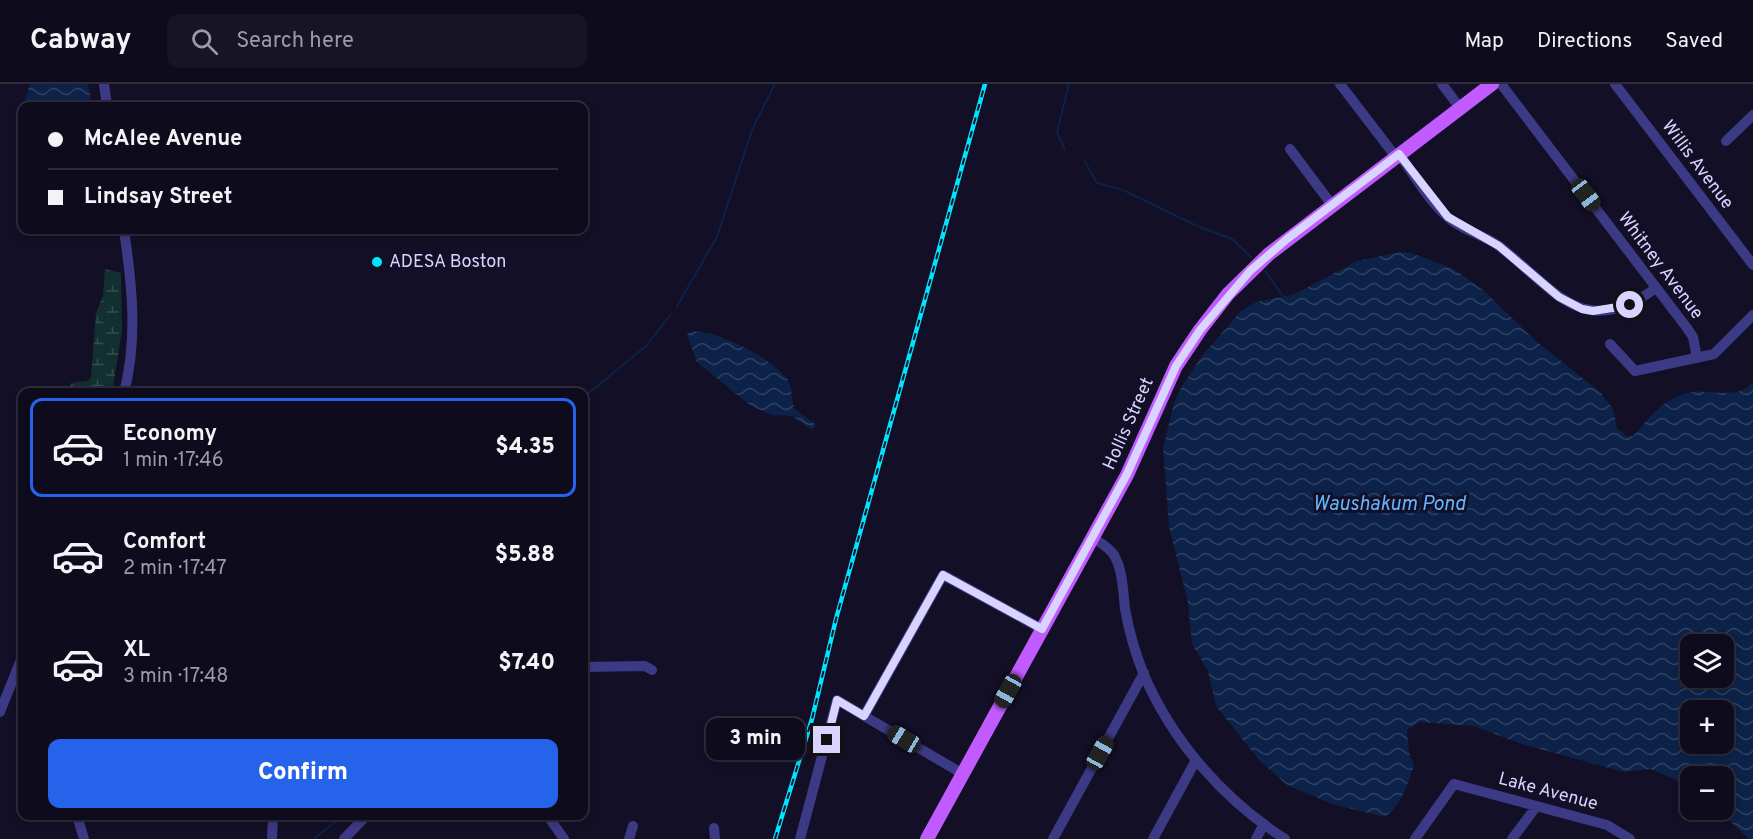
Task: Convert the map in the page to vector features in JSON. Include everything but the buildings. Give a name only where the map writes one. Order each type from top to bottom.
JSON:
[{"type":"main road","name":"Hollis Street","points":[[927,839],[1135,459],[1176,366],[1200,330],[1250,271],[1332,205],[1492,84]]},
{"type":"street","points":[[104,84],[106,102]]},
{"type":"street","points":[[1340,84],[1448,217],[1499,246],[1549,290],[1570,303],[1593,311],[1609,311],[1630,305],[1656,288]]},
{"type":"street","points":[[1442,84],[1460,108]]},
{"type":"street","name":"Whitney Avenue","points":[[1501,84],[1693,337],[1697,358]]},
{"type":"street","name":"Willis Avenue","points":[[1615,84],[1753,265]]},
{"type":"street","points":[[1726,141],[1753,115]]},
{"type":"street","points":[[1290,149],[1332,205]]},
{"type":"street","points":[[124,234],[133,314],[130,362],[125,388]]},
{"type":"street","points":[[1610,344],[1635,371],[1714,354],[1722,349],[1753,315]]},
{"type":"street","points":[[1093,538],[1113,553],[1119,567],[1129,631],[1144,674],[1165,716],[1196,760],[1226,793],[1285,839]]},
{"type":"street","points":[[864,716],[943,575],[1042,629]]},
{"type":"street","points":[[588,667],[645,666],[652,670]]},
{"type":"street","points":[[0,712],[18,667]]},
{"type":"street","points":[[1053,839],[1144,674]]},
{"type":"street","points":[[800,839],[837,700],[963,774]]},
{"type":"street","points":[[1153,839],[1196,760]]},
{"type":"street","name":"Lake Avenue","points":[[1415,839],[1454,784],[1607,825],[1630,839]]},
{"type":"street","points":[[1512,839],[1536,807]]},
{"type":"street","points":[[78,820],[84,839]]},
{"type":"street","points":[[272,839],[273,820]]},
{"type":"street","points":[[344,839],[362,820]]},
{"type":"street","points":[[551,820],[564,839]]},
{"type":"street","points":[[1256,839],[1264,824]]},
{"type":"street","points":[[629,839],[633,826]]},
{"type":"green space","points":[[105,269],[121,273],[122,331],[113,388],[70,388],[71,383],[88,381],[91,377],[96,313],[103,296]]},
{"type":"water","points":[[30,84],[88,84],[91,102],[24,102]]},
{"type":"water","name":"Waushakum Pond","points":[[1400,252],[1411,253],[1454,269],[1483,290],[1536,341],[1600,392],[1613,409],[1617,428],[1626,436],[1633,436],[1657,410],[1678,396],[1695,392],[1731,393],[1746,388],[1753,382],[1753,839],[1749,839],[1729,820],[1734,820],[1734,766],[1680,766],[1680,782],[1651,769],[1623,772],[1519,743],[1474,726],[1420,722],[1407,730],[1409,753],[1414,765],[1400,800],[1385,817],[1332,804],[1287,785],[1259,760],[1216,706],[1208,671],[1192,644],[1188,603],[1169,527],[1163,448],[1174,403],[1201,357],[1241,311],[1256,302],[1295,294],[1357,261]]},
{"type":"water","points":[[697,331],[720,337],[746,348],[780,371],[788,380],[794,408],[816,425],[812,430],[792,416],[772,415],[751,406],[697,362],[687,335],[689,332]]},
{"type":"waterway","points":[[677,306],[717,237],[752,130],[775,84]]},
{"type":"waterway","points":[[1065,150],[1057,132],[1069,84]]},
{"type":"waterway","points":[[1084,160],[1097,183],[1123,190],[1195,225],[1232,239],[1251,257]]},
{"type":"waterway","points":[[1265,271],[1285,299]]},
{"type":"waterway","points":[[588,394],[646,346],[671,314]]},
{"type":"waterway","points":[[314,839],[337,820]]},
{"type":"railway","points":[[775,839],[812,719],[836,619],[985,84]]},
{"type":"place","name":"ADESA Boston","points":[[377,262]]},
{"type":"route","points":[[827,740],[837,700],[864,716],[943,575],[1042,629],[1127,474],[1176,366],[1200,330],[1228,294],[1250,271],[1287,239],[1399,154],[1448,217],[1499,246],[1559,297],[1582,309],[1593,311],[1609,311],[1630,305]]}]
